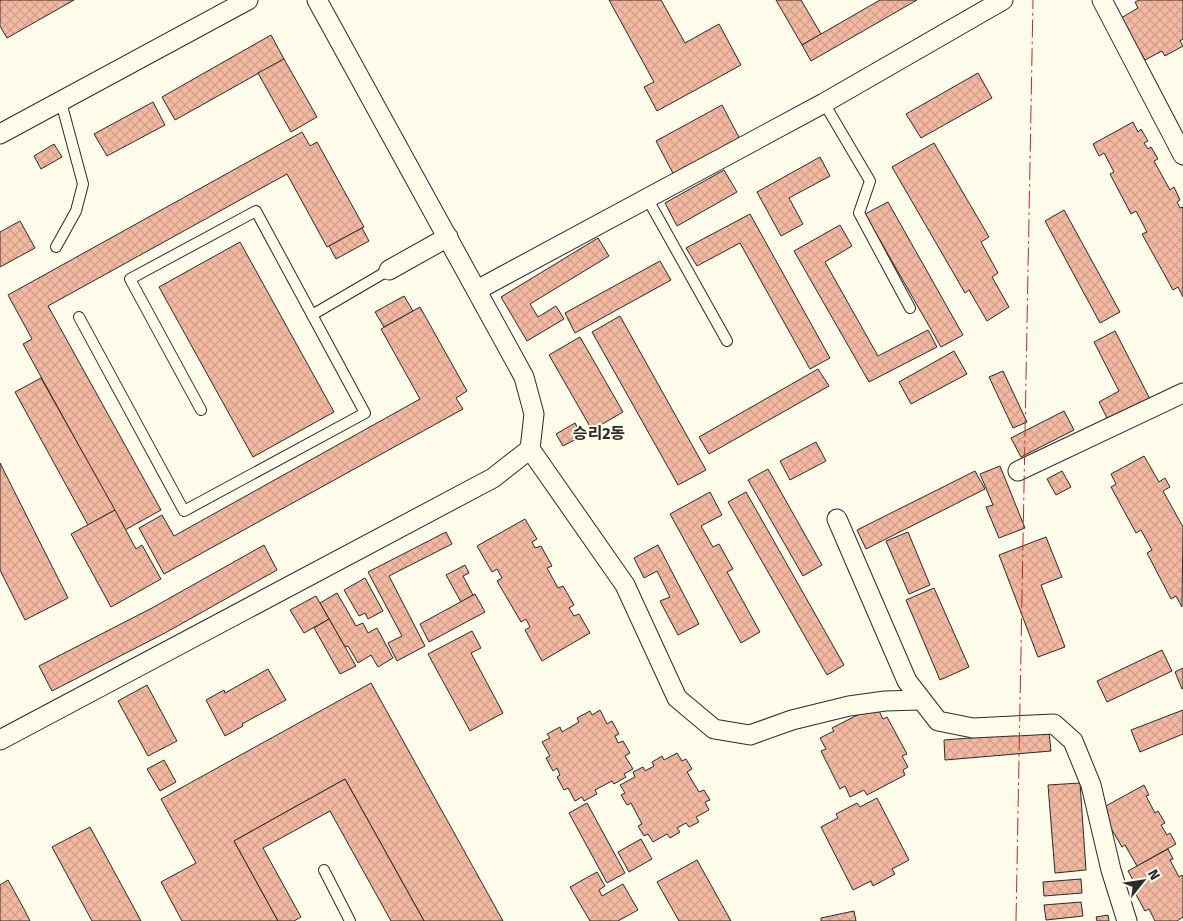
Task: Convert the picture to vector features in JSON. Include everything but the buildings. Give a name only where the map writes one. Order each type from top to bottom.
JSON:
[{"type":"street","points":[[0,134],[248,0]]},
{"type":"street","points":[[317,0],[478,290],[524,377],[534,414],[530,449],[625,585],[677,698],[714,729],[750,734],[792,720],[849,706],[920,700]]},
{"type":"street","points":[[478,290],[824,103],[984,5],[1003,0]]},
{"type":"street","points":[[1102,0],[1183,155]]},
{"type":"street","points":[[389,270],[448,237]]},
{"type":"street","points":[[1018,471],[1183,393]]},
{"type":"street","points":[[0,740],[493,478],[530,449]]},
{"type":"street","points":[[837,519],[907,681],[938,721],[974,728],[1054,724],[1073,741],[1091,785],[1111,870],[1127,921]]},
{"type":"lane","points":[[56,247],[76,211],[83,184],[61,102]]},
{"type":"lane","points":[[824,103],[870,181],[859,213],[910,308]]},
{"type":"lane","points":[[647,198],[727,341]]},
{"type":"lane","points":[[79,317],[184,511],[365,413],[256,211],[130,279],[201,410]]},
{"type":"lane","points":[[312,315],[389,270]]},
{"type":"lane","points":[[324,870],[350,921]]},
{"type":"power","points":[[1016,921],[1033,0]]},
{"type":"district","name":"승리2동","points":[[599,433]]}]
